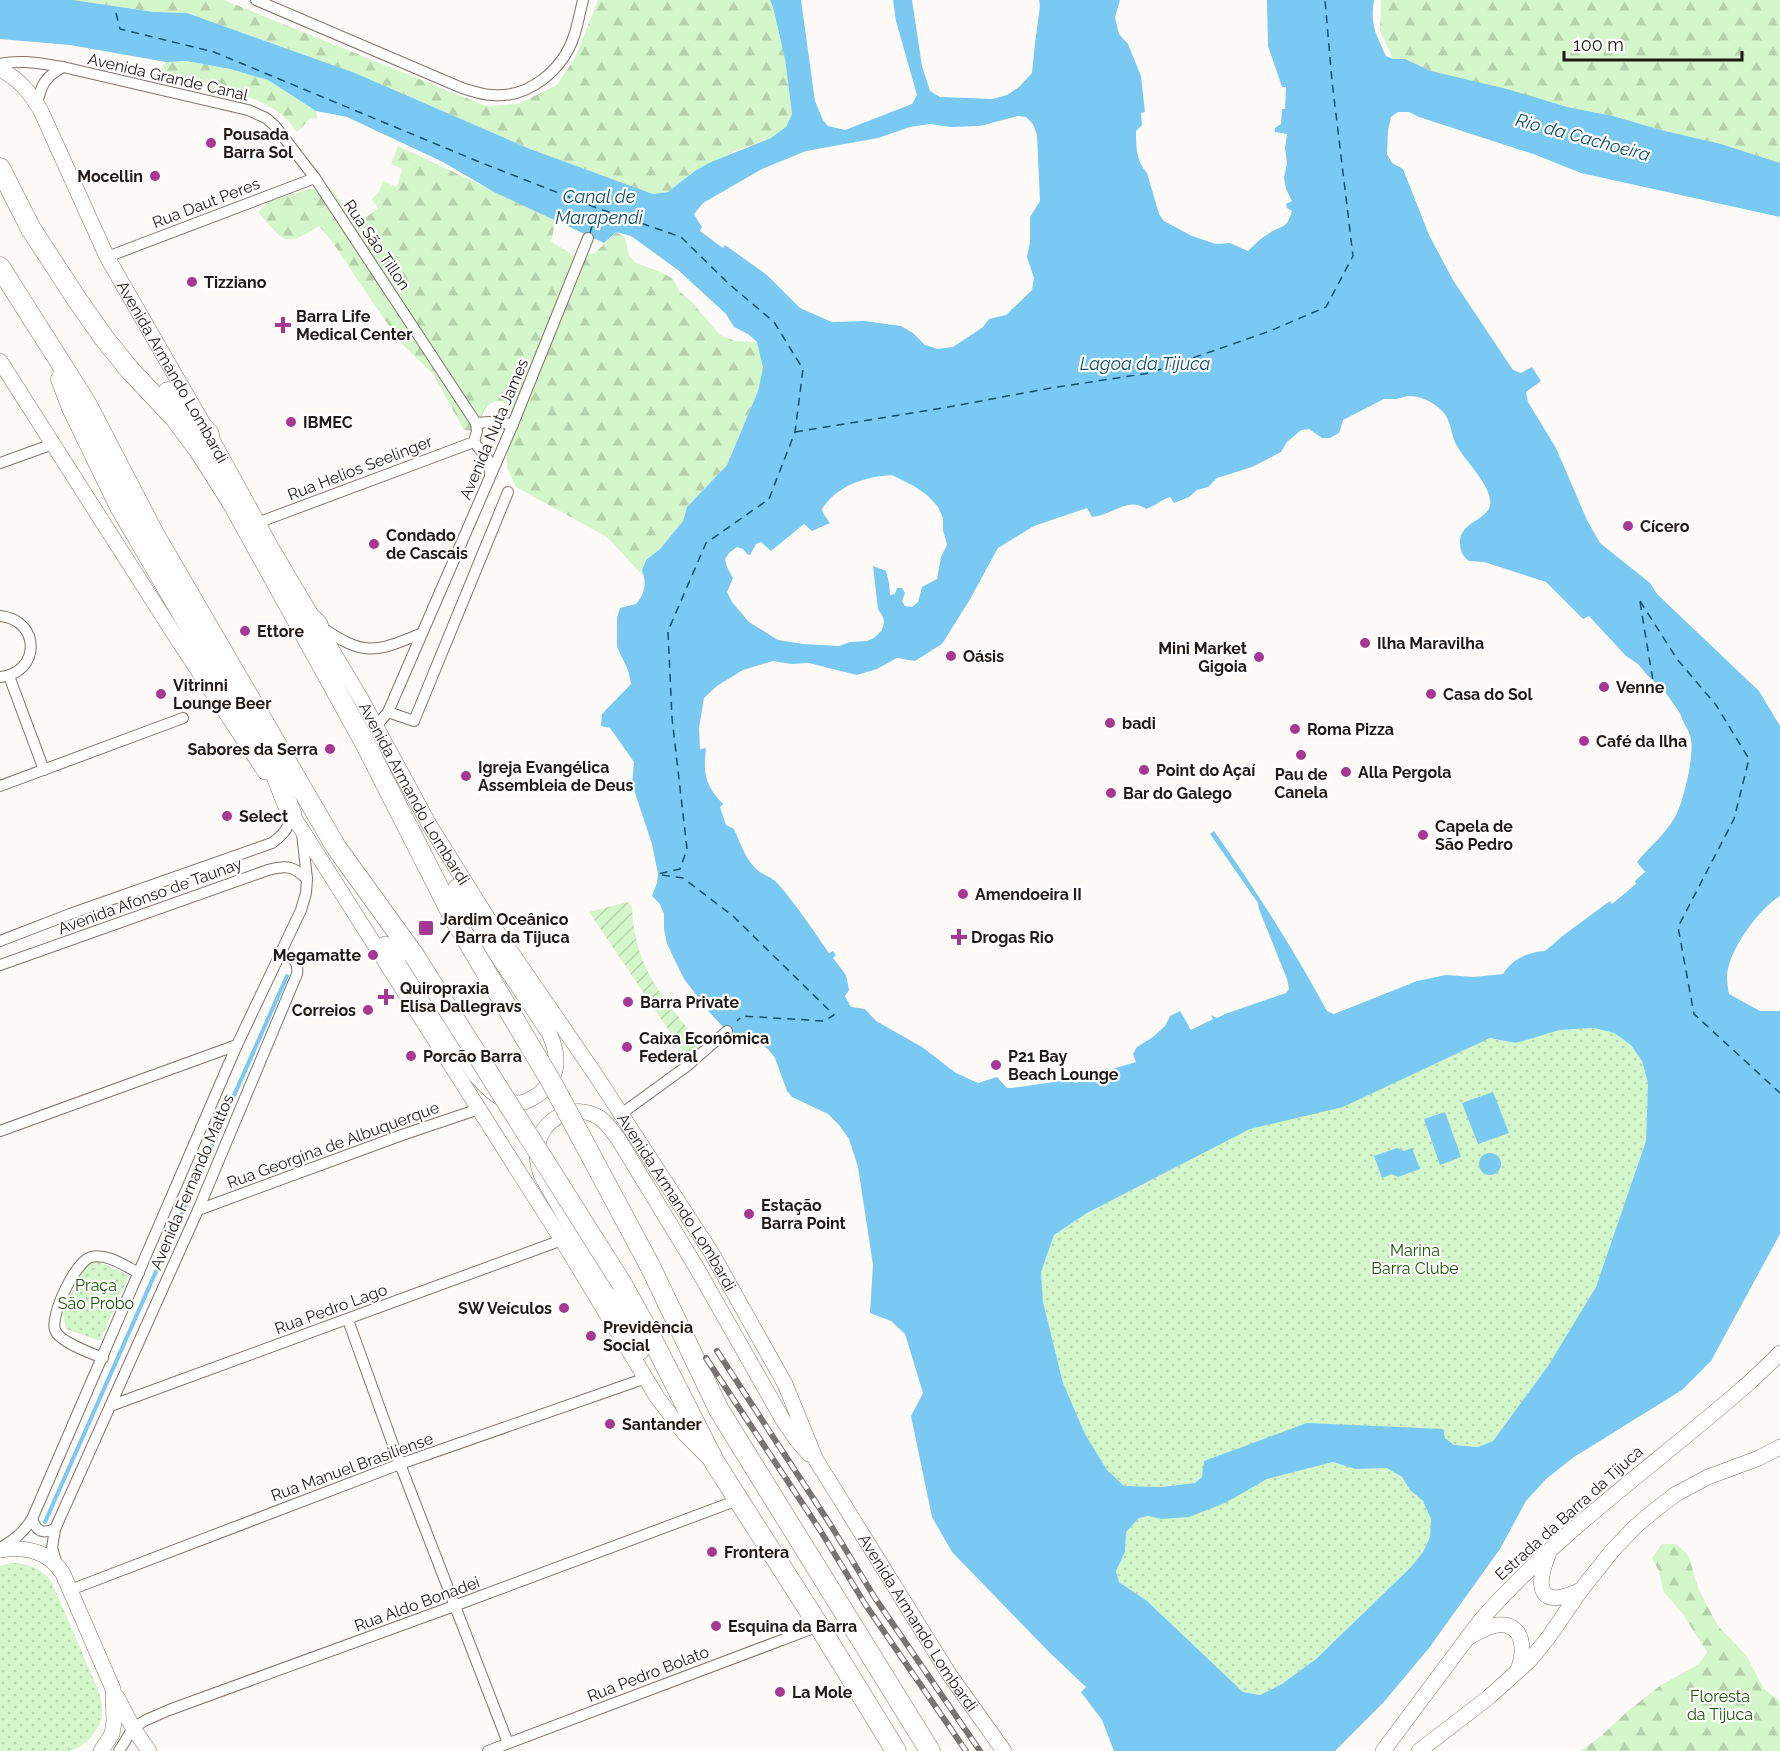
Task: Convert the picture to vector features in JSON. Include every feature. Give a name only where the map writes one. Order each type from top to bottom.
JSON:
[{"type":"highway","name":"Avenida Armando Lombardi","points":[[0,168],[31,229],[104,338],[199,450],[231,502],[365,743],[454,918],[552,1083],[650,1266],[718,1410],[930,1751]]},
{"type":"highway","points":[[0,267],[86,403],[154,534],[336,847],[414,956],[622,1284],[715,1463],[896,1751]]},
{"type":"highway","points":[[78,300],[209,434]]},
{"type":"highway","points":[[42,335],[72,408],[120,507],[276,775],[291,813]]},
{"type":"highway","points":[[276,582],[318,625]]},
{"type":"main road","name":"Avenida Armando Lombardi","points":[[0,69],[28,89],[37,104],[107,257],[209,434],[257,523],[376,726],[430,826],[487,918],[621,1114],[711,1252],[785,1384],[816,1460],[949,1674],[1004,1751]]},
{"type":"main road","points":[[0,361],[291,813],[562,1240],[646,1378],[673,1418],[699,1449],[715,1463]]},
{"type":"main road","points":[[342,894],[410,976],[476,1076],[488,1089],[504,1100],[518,1103],[530,1100],[542,1092],[551,1082],[556,1070],[555,1044],[479,928],[446,866],[430,826]]},
{"type":"main road","points":[[673,1418],[606,1288],[541,1175],[537,1162],[539,1139],[545,1127],[562,1115],[573,1112],[589,1113],[608,1125],[695,1265],[783,1420],[796,1439],[816,1460]]},
{"type":"main road","name":"Estrada da Barra da Tijuca","points":[[1383,1751],[1497,1602],[1549,1552],[1743,1388],[1780,1353]]},
{"type":"main road","points":[[1419,1751],[1489,1698],[1530,1660],[1581,1590],[1629,1533],[1655,1510],[1676,1494],[1708,1477],[1759,1458],[1780,1447]]},
{"type":"main road","points":[[0,1549],[27,1548],[43,1554],[57,1565],[113,1689],[133,1728],[149,1751]]},
{"type":"main road","points":[[1549,1552],[1542,1568],[1540,1581],[1545,1594],[1553,1598],[1562,1598],[1581,1590]]},
{"type":"main road","points":[[1468,1638],[1497,1625],[1515,1630],[1523,1647],[1517,1673]]},
{"type":"main road","points":[[101,1751],[112,1734],[113,1689]]},
{"type":"street","points":[[256,0],[462,88],[495,96],[519,92],[534,86],[557,67],[573,38],[583,0]]},
{"type":"street","name":"Avenida Grande Canal","points":[[0,64],[34,62],[63,67],[248,110],[266,118]]},
{"type":"street","name":"Avenida Grande Canal","points":[[37,104],[45,81],[63,67]]},
{"type":"street","name":"Rua São Tillon","points":[[266,118],[287,140],[315,178],[476,423]]},
{"type":"street","name":"Rua Daut Peres","points":[[107,257],[315,178]]},
{"type":"street","name":"Avenida Nuta James","points":[[376,726],[388,712],[513,424],[588,238]]},
{"type":"street","points":[[490,475],[489,461],[474,442],[477,432],[476,423],[513,424]]},
{"type":"street","name":"Rua Helios Seelinger","points":[[257,523],[474,442]]},
{"type":"street","points":[[0,463],[53,444]]},
{"type":"street","points":[[388,712],[414,721],[508,492]]},
{"type":"street","points":[[0,616],[19,622],[27,631],[31,641],[31,652],[27,663],[19,671],[4,677],[44,770]]},
{"type":"street","points":[[318,625],[343,642],[361,648],[377,649],[392,646],[420,634]]},
{"type":"street","points":[[0,786],[183,718]]},
{"type":"street","name":"Avenida Afonso de Taunay","points":[[0,941],[272,843],[287,830],[291,813]]},
{"type":"street","name":"Avenida Fernando Mattos","points":[[0,1549],[26,1530],[32,1520],[237,1045],[301,910],[307,879],[301,829]]},
{"type":"street","name":"Avenida Afonso de Taunay","points":[[0,964],[268,870],[290,867],[298,870],[307,879]]},
{"type":"street","name":"Avenida Fernando Mattos","points":[[57,1565],[52,1548],[56,1529],[198,1210],[297,974],[297,964],[293,957],[279,956]]},
{"type":"street","points":[[621,1114],[687,1066],[727,1031]]},
{"type":"street","points":[[0,1131],[237,1045]]},
{"type":"street","name":"Rua Georgina de Albuquerque","points":[[198,1210],[479,1109]]},
{"type":"street","name":"Rua Pedro Lago","points":[[110,1406],[562,1240]]},
{"type":"street","points":[[103,1358],[61,1338],[55,1331],[54,1320],[59,1303],[74,1273],[91,1257],[107,1257],[139,1273]]},
{"type":"street","points":[[348,1320],[400,1464],[508,1743]]},
{"type":"street","name":"Rua Manuel Brasiliense","points":[[70,1590],[400,1464],[646,1378]]},
{"type":"street","name":"Rua Aldo Bonadei","points":[[133,1728],[169,1710],[738,1500]]},
{"type":"street","points":[[32,1520],[40,1532],[45,1533],[56,1529]]},
{"type":"street","name":"Rua Pedro Bolato","points":[[488,1751],[819,1626]]},
{"type":"street","points":[[119,1751],[133,1728]]},
{"type":"green space","points":[[73,0],[224,0],[486,106],[518,104],[557,85],[575,58],[598,0],[770,0],[785,59],[792,114],[786,127],[771,138],[732,152],[668,192],[653,194],[530,149],[355,73],[187,13],[154,12]]},
{"type":"green space","points":[[1381,0],[1780,0],[1780,163],[1721,144],[1431,71],[1405,59],[1393,59],[1380,31]]},
{"type":"green space","points":[[186,61],[230,69],[268,80],[316,111],[317,119],[311,118],[297,132],[273,108],[258,101],[179,82],[157,74],[166,62]]},
{"type":"green space","points":[[398,146],[556,220],[551,241],[575,257],[595,253],[616,232],[625,237],[629,256],[636,263],[673,279],[680,292],[691,301],[720,335],[735,341],[757,342],[763,368],[758,391],[727,465],[687,507],[683,521],[660,549],[646,560],[642,570],[645,578],[607,537],[516,487],[507,467],[507,451],[515,429],[511,410],[502,401],[491,404],[485,409],[478,429],[464,430],[433,374],[399,341],[331,240],[319,226],[290,240],[279,235],[258,212],[270,201],[310,189],[332,189],[359,223],[378,208],[372,199],[379,192],[383,181],[397,187],[402,169],[391,164]]},
{"type":"green space","points":[[628,902],[632,907],[633,923],[640,952],[660,993],[688,1029],[712,1038],[688,1059],[589,912]]},
{"type":"green space","name":"Marina Barra Clube","points":[[1594,1028],[1614,1033],[1631,1045],[1642,1061],[1648,1083],[1646,1141],[1596,1287],[1548,1366],[1493,1441],[1478,1447],[1454,1445],[1445,1438],[1202,1477],[1195,1483],[1161,1487],[1124,1486],[1107,1470],[1085,1434],[1063,1383],[1043,1302],[1041,1272],[1054,1235],[1087,1213],[1250,1129],[1396,1082],[1490,1038],[1516,1043],[1560,1030]]},
{"type":"green space","name":"Praça São Probo","points":[[97,1261],[129,1275],[100,1341],[66,1329],[63,1314],[83,1268]]},
{"type":"green space","points":[[1333,1462],[1355,1469],[1387,1467],[1402,1477],[1410,1490],[1423,1501],[1431,1519],[1430,1537],[1423,1552],[1411,1567],[1316,1659],[1282,1684],[1260,1695],[1243,1692],[1147,1601],[1119,1582],[1116,1571],[1125,1552],[1126,1532],[1139,1518],[1148,1516],[1161,1519],[1250,1488],[1267,1479]]},
{"type":"green space","name":"Floresta da Tijuca","points":[[1662,1544],[1676,1544],[1688,1555],[1699,1590],[1718,1626],[1746,1655],[1764,1689],[1780,1701],[1780,1751],[1580,1751],[1661,1685],[1699,1664],[1707,1652],[1682,1613],[1663,1591],[1659,1571],[1652,1558]]},
{"type":"green space","points":[[12,1563],[35,1568],[52,1583],[99,1692],[102,1716],[99,1726],[88,1741],[70,1751],[0,1751],[0,1566]]},
{"type":"water","name":"Lagoa da Tijuca","points":[[0,0],[73,0],[154,12],[187,13],[355,73],[530,149],[653,194],[668,192],[709,163],[771,138],[786,127],[792,114],[785,59],[770,0],[801,0],[815,101],[828,126],[845,130],[912,104],[917,95],[896,21],[893,0],[912,0],[922,66],[930,91],[940,97],[993,99],[1007,95],[1019,87],[1032,73],[1039,0],[1120,0],[1115,17],[1119,34],[1128,44],[1141,76],[1145,112],[1141,113],[1142,125],[1136,131],[1137,153],[1147,173],[1159,214],[1164,221],[1192,236],[1216,244],[1230,243],[1248,251],[1265,236],[1283,226],[1292,211],[1287,208],[1286,204],[1292,201],[1284,178],[1287,163],[1285,148],[1287,134],[1275,132],[1275,128],[1281,124],[1282,109],[1285,109],[1286,87],[1282,87],[1268,46],[1267,0],[1374,0],[1375,30],[1386,56],[1393,59],[1405,59],[1431,71],[1721,144],[1780,163],[1780,217],[1581,173],[1536,155],[1409,112],[1398,112],[1391,117],[1387,154],[1392,163],[1403,169],[1429,235],[1453,280],[1513,370],[1521,373],[1532,367],[1541,381],[1526,392],[1528,402],[1556,448],[1587,520],[1600,543],[1650,583],[1657,594],[1759,691],[1780,726],[1780,896],[1764,909],[1742,937],[1732,956],[1727,979],[1729,994],[1760,1011],[1780,1011],[1780,1234],[1711,1361],[1682,1390],[1574,1457],[1546,1479],[1526,1501],[1500,1549],[1429,1648],[1383,1703],[1335,1751],[1114,1751],[1102,1720],[1081,1692],[1086,1687],[952,1552],[932,1517],[911,1416],[923,1393],[905,1334],[891,1321],[870,1313],[873,1265],[858,1167],[849,1139],[828,1114],[792,1097],[787,1091],[775,1058],[768,1049],[758,1042],[728,1032],[710,1013],[684,979],[667,944],[664,914],[660,904],[652,896],[658,874],[652,844],[632,784],[634,762],[610,728],[601,726],[602,714],[631,684],[628,670],[617,647],[617,618],[620,608],[636,604],[639,600],[644,588],[642,570],[646,560],[660,549],[683,521],[687,507],[727,465],[758,391],[763,368],[757,342],[734,327],[726,314],[678,270],[631,236],[616,232],[604,243],[494,192],[443,162],[347,117],[316,111],[268,80],[230,69],[186,61],[166,62],[70,45],[0,39]],"holes":[[[1018,116],[1026,117],[1033,124],[1037,135],[1040,201],[1030,217],[1030,242],[1027,257],[1034,278],[1032,290],[1006,315],[989,319],[983,327],[953,347],[938,349],[925,345],[913,333],[901,326],[864,321],[832,322],[800,308],[767,275],[725,245],[723,248],[700,231],[702,227],[694,214],[703,203],[762,169],[806,151],[878,138],[910,127],[930,124],[951,127],[980,126]],[[1407,396],[1421,398],[1429,401],[1444,413],[1457,446],[1488,491],[1490,506],[1487,511],[1463,531],[1460,545],[1465,558],[1546,582],[1583,619],[1589,616],[1626,656],[1638,664],[1663,689],[1680,713],[1690,735],[1692,747],[1685,789],[1672,822],[1637,862],[1645,872],[1635,881],[1636,884],[1612,904],[1610,901],[1545,951],[1521,957],[1503,974],[1473,977],[1446,975],[1417,981],[1334,1014],[1327,1011],[1273,919],[1214,831],[1210,834],[1258,903],[1287,979],[1289,989],[1286,993],[1217,1018],[1211,1015],[1213,1019],[1191,1030],[1180,1011],[1170,1016],[1165,1026],[1153,1037],[1137,1047],[1133,1054],[1136,1062],[1109,1070],[1110,1074],[1075,1083],[1073,1079],[1012,1088],[1007,1088],[997,1077],[978,1083],[956,1073],[922,1047],[876,1021],[865,1009],[851,1007],[845,996],[849,990],[846,975],[833,958],[836,955],[833,951],[829,953],[779,885],[755,868],[744,852],[734,829],[726,825],[720,807],[723,804],[712,791],[705,772],[706,748],[700,749],[699,728],[704,698],[717,686],[743,670],[773,661],[791,664],[809,663],[857,675],[877,669],[897,658],[915,661],[942,644],[998,548],[1034,526],[1087,508],[1092,517],[1131,505],[1146,509],[1170,497],[1174,503],[1189,497],[1197,490],[1208,487],[1217,478],[1252,467],[1281,452],[1287,442],[1301,430],[1309,429],[1322,438],[1330,438],[1339,433],[1343,420],[1384,399]],[[892,475],[914,486],[938,507],[943,518],[947,545],[941,557],[937,579],[922,587],[918,602],[912,607],[905,606],[902,601],[905,593],[902,588],[897,588],[895,594],[890,595],[886,571],[873,566],[878,609],[884,622],[882,630],[874,638],[839,646],[803,644],[778,640],[749,622],[732,602],[727,592],[733,578],[725,559],[730,552],[737,547],[750,555],[756,544],[761,542],[771,551],[804,524],[812,531],[830,523],[822,509],[828,501],[852,484]],[[1594,1028],[1614,1033],[1631,1045],[1642,1061],[1648,1083],[1646,1141],[1596,1287],[1548,1366],[1493,1441],[1478,1447],[1454,1445],[1445,1438],[1443,1429],[1307,1423],[1204,1461],[1202,1477],[1195,1483],[1161,1487],[1124,1486],[1107,1470],[1085,1434],[1063,1383],[1043,1302],[1041,1272],[1054,1235],[1087,1213],[1250,1129],[1343,1107],[1490,1038],[1516,1043],[1560,1030]],[[1333,1462],[1355,1469],[1387,1468],[1402,1477],[1410,1490],[1423,1501],[1431,1519],[1430,1537],[1423,1552],[1411,1567],[1316,1659],[1282,1684],[1260,1695],[1243,1692],[1147,1601],[1119,1582],[1116,1571],[1125,1552],[1126,1532],[1139,1518],[1148,1516],[1161,1519],[1189,1517],[1225,1503],[1267,1479]]]},
{"type":"water","points":[[1493,1092],[1509,1133],[1478,1144],[1462,1103]]},
{"type":"water","points":[[1445,1112],[1461,1157],[1440,1165],[1424,1119]]},
{"type":"water","points":[[1397,1148],[1404,1151],[1412,1148],[1420,1169],[1398,1177],[1392,1174],[1382,1178],[1374,1156]]},
{"type":"water","points":[[1490,1153],[1498,1156],[1501,1164],[1498,1172],[1490,1175],[1482,1172],[1479,1164],[1482,1156]]},
{"type":"waterway","points":[[45,1522],[287,976]]},
{"type":"ferry route","points":[[795,432],[1150,373],[1270,331],[1326,307],[1353,256],[1332,81],[1325,0]]},
{"type":"ferry route","points":[[116,13],[120,29],[214,52],[477,161],[597,208],[681,237],[729,284],[774,322],[803,369],[795,432],[769,499],[706,543],[668,631],[672,718],[687,849],[680,869],[658,874]]},
{"type":"ferry route","points":[[590,233],[597,209]]},
{"type":"ferry route","points":[[1640,601],[1677,659],[1716,705],[1749,759],[1734,819],[1678,927],[1694,1014],[1780,1093]]},
{"type":"ferry route","points":[[1640,602],[1653,681]]},
{"type":"ferry route","points":[[662,875],[683,878],[733,916],[834,1015],[824,1021],[742,1016],[737,1021]]},
{"type":"railway","points":[[717,1351],[830,1524],[875,1598],[980,1751]]},
{"type":"railway","points":[[706,1358],[820,1530],[865,1604],[966,1751]]},
{"type":"place","name":"Pousada Barra Sol","points":[[211,143]]},
{"type":"place","name":"Mocellin","points":[[155,176]]},
{"type":"place","name":"Tizziano","points":[[192,282]]},
{"type":"place","name":"Barra Life Medical Center","points":[[283,325]]},
{"type":"place","name":"IBMEC","points":[[291,422]]},
{"type":"place","name":"Cícero","points":[[1628,526]]},
{"type":"place","name":"Condado de Cascais","points":[[374,544]]},
{"type":"place","name":"Ettore","points":[[245,631]]},
{"type":"place","name":"Ilha Maravilha","points":[[1365,643]]},
{"type":"place","name":"Oásis","points":[[951,656]]},
{"type":"place","name":"Mini Market Gigoia","points":[[1259,657]]},
{"type":"place","name":"Venne","points":[[1604,687]]},
{"type":"place","name":"Vitrinni Lounge Beer","points":[[161,694]]},
{"type":"place","name":"Casa do Sol","points":[[1431,694]]},
{"type":"place","name":"badi","points":[[1110,723]]},
{"type":"place","name":"Roma Pizza","points":[[1295,729]]},
{"type":"place","name":"Café da Ilha","points":[[1584,741]]},
{"type":"place","name":"Sabores da Serra","points":[[330,749]]},
{"type":"place","name":"Pau de Canela","points":[[1301,755]]},
{"type":"place","name":"Point do Açaí","points":[[1144,770]]},
{"type":"place","name":"Alla Pergola","points":[[1346,772]]},
{"type":"place","name":"Igreja Evangélica Assembleia de Deus","points":[[466,776]]},
{"type":"place","name":"Bar do Galego","points":[[1111,793]]},
{"type":"place","name":"Select","points":[[227,816]]},
{"type":"place","name":"Capela de São Pedro","points":[[1423,835]]},
{"type":"place","name":"Amendoeira II","points":[[963,894]]},
{"type":"place","name":"Jardim Oceânico / Barra da Tijuca","points":[[426,928]]},
{"type":"place","name":"Drogas Rio","points":[[959,937]]},
{"type":"place","name":"Megamatte","points":[[373,955]]},
{"type":"place","name":"Quiropraxia Elisa Dallegravs","points":[[386,997]]},
{"type":"place","name":"Barra Private","points":[[628,1002]]},
{"type":"place","name":"Correios","points":[[368,1010]]},
{"type":"place","name":"Caixa Econômica Federal","points":[[627,1047]]},
{"type":"place","name":"Porcão Barra","points":[[411,1056]]},
{"type":"place","name":"P21 Bay Beach Lounge","points":[[996,1065]]},
{"type":"place","name":"Estação Barra Point","points":[[749,1214]]},
{"type":"place","name":"SW Veículos","points":[[564,1308]]},
{"type":"place","name":"Previdência Social","points":[[591,1336]]},
{"type":"place","name":"Santander","points":[[610,1424]]},
{"type":"place","name":"Frontera","points":[[712,1552]]},
{"type":"place","name":"Esquina da Barra","points":[[716,1626]]},
{"type":"place","name":"La Mole","points":[[780,1692]]},
{"type":"water label","name":"Rio da Cachoeira","points":[[1583,137]]},
{"type":"water label","name":"Canal de Marapendi","points":[[599,206]]}]
